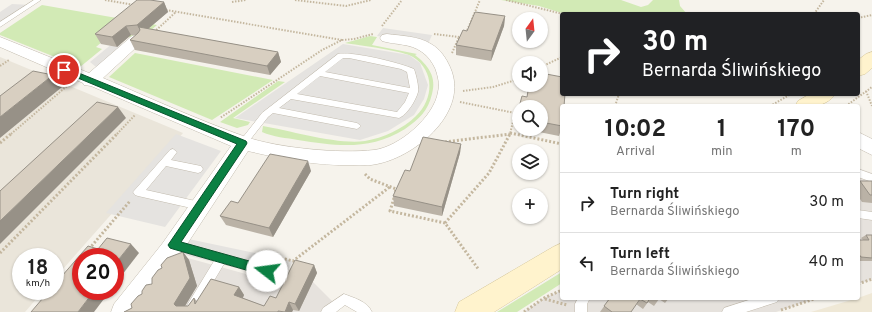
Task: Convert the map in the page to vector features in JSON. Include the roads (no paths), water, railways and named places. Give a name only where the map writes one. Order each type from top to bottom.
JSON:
[{"type":"street","points":[[0,42],[82,81],[243,143],[314,157],[338,159],[380,157],[405,147],[433,121],[446,96],[447,84],[444,69],[438,60],[426,48],[414,42],[380,34]]},
{"type":"street","points":[[82,81],[143,38]]},
{"type":"street","points":[[860,68],[872,58]]},
{"type":"street","points":[[803,103],[820,96]]},
{"type":"street","points":[[860,140],[872,148]]},
{"type":"street","points":[[123,312],[173,245],[243,143]]},
{"type":"street","points":[[469,312],[560,256]]},
{"type":"lane","points":[[0,25],[38,0]]},
{"type":"lane","points":[[243,143],[265,115],[341,56],[349,56],[403,67],[410,71],[414,90],[409,103],[399,115],[290,96]]},
{"type":"lane","points":[[319,73],[414,90]]},
{"type":"lane","points":[[272,110],[357,126]]},
{"type":"lane","points":[[173,152],[138,192],[200,206]]},
{"type":"lane","points":[[164,162],[198,169]]},
{"type":"lane","points":[[860,174],[872,178]]},
{"type":"lane","points":[[860,214],[872,216]]},
{"type":"lane","points":[[173,245],[282,275]]},
{"type":"lane","points":[[189,312],[222,258]]},
{"type":"lane","points":[[327,312],[344,299],[356,304],[366,312]]},
{"type":"lane","points":[[581,312],[581,304],[583,300]]},
{"type":"lane","points":[[728,312],[767,300]]}]
